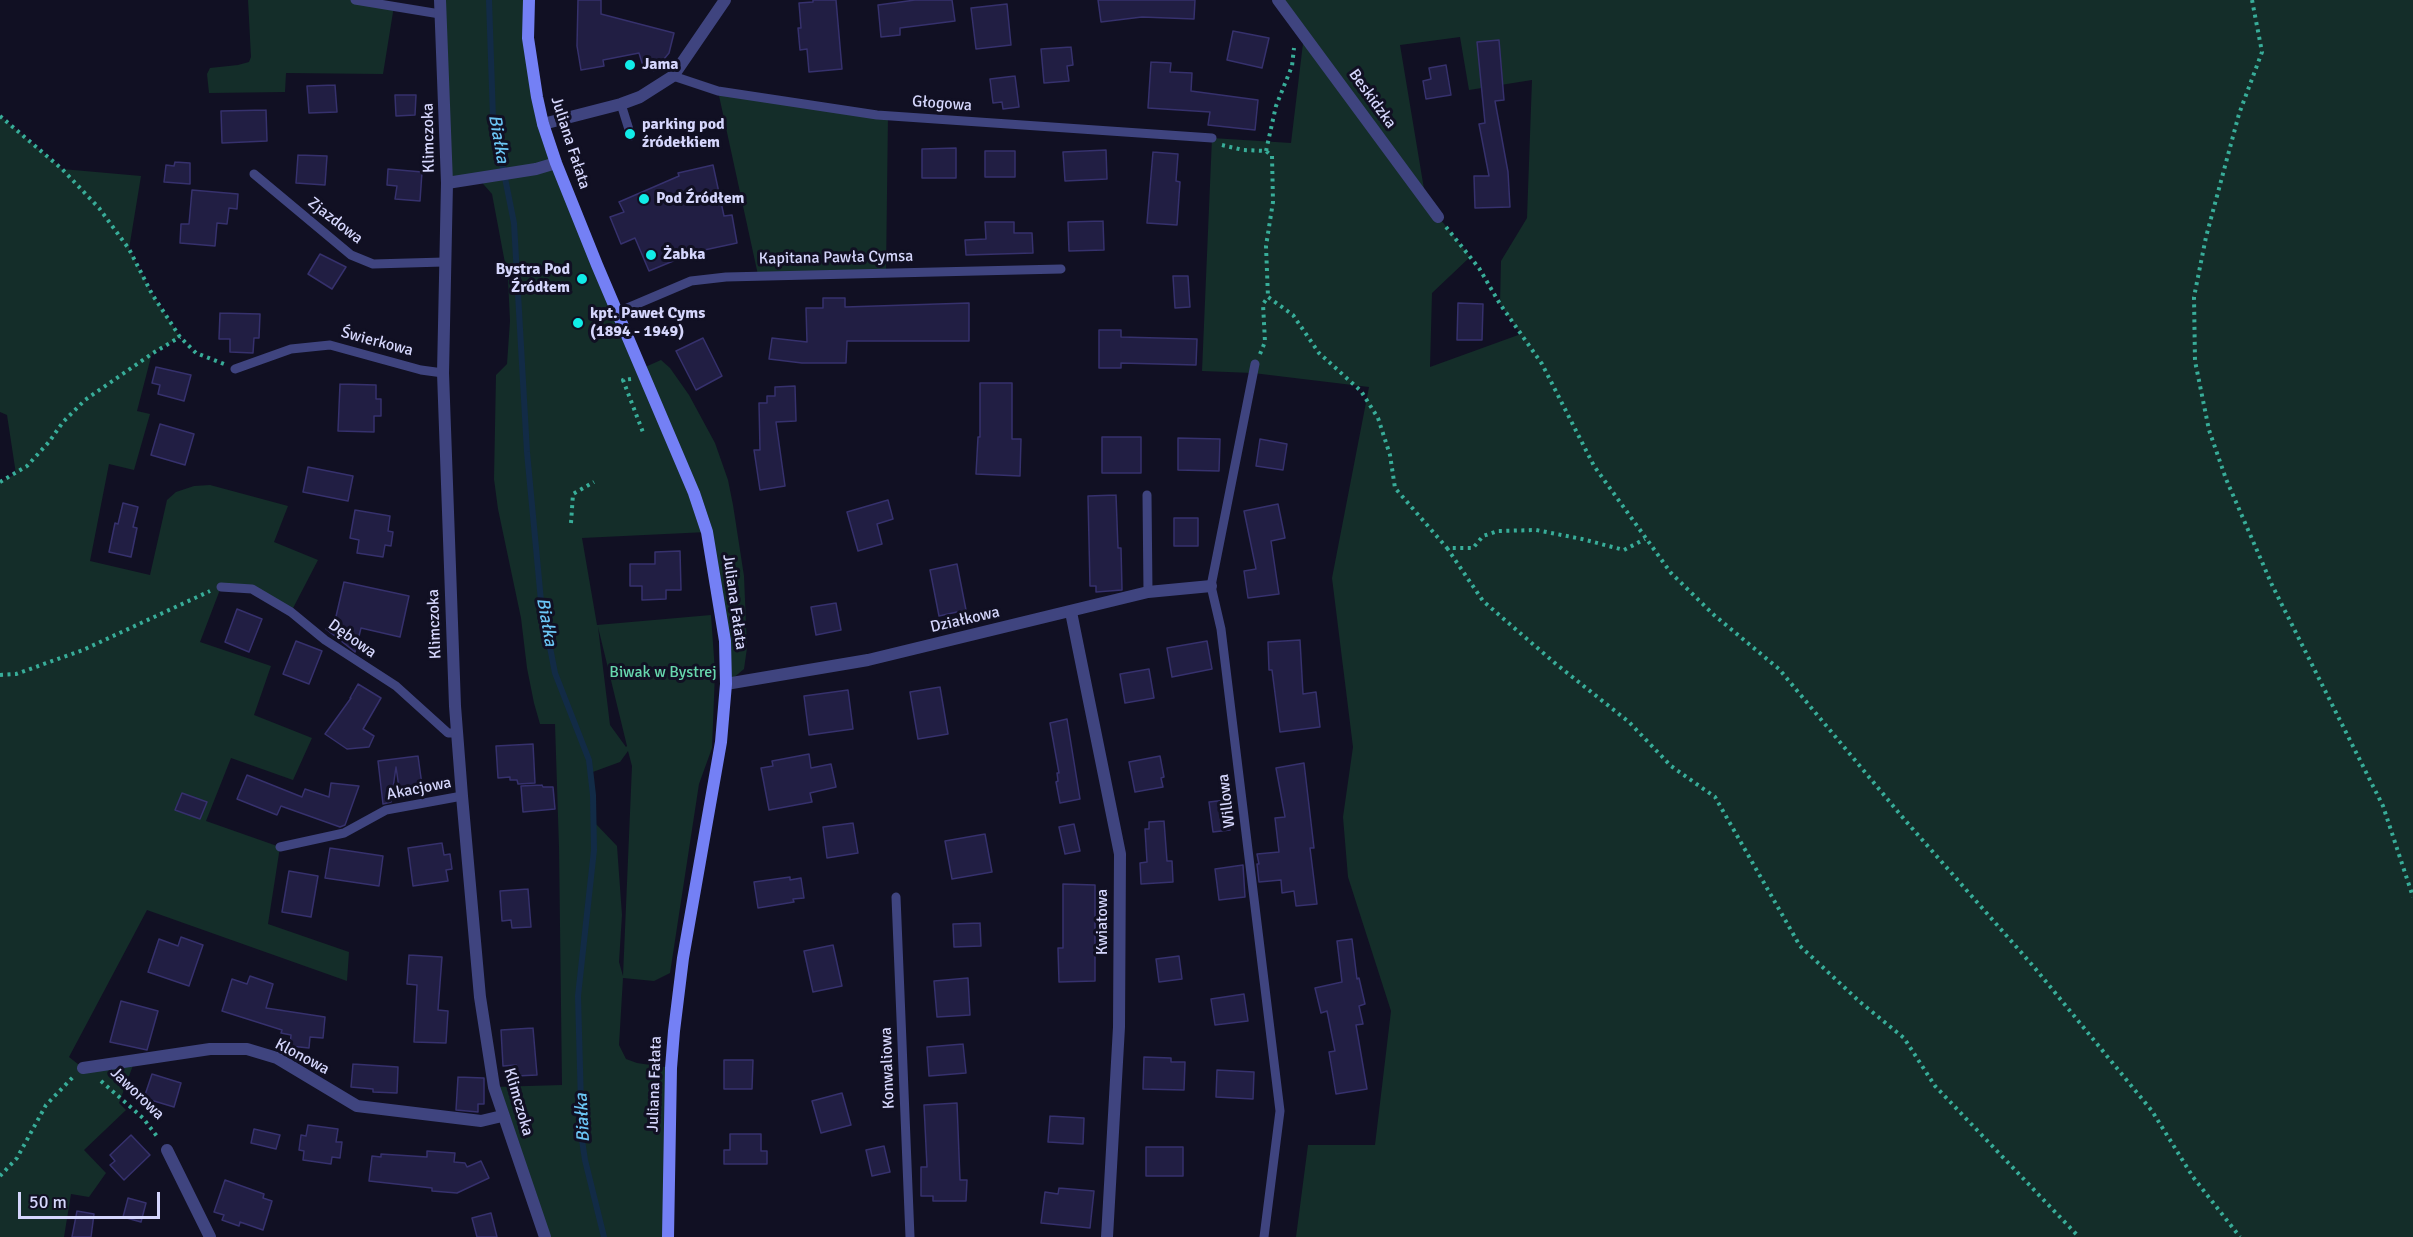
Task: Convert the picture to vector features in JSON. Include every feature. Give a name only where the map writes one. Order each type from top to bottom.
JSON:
[{"type":"street","name":"Klimczoka","points":[[440,0],[447,183],[443,373],[457,733],[462,796],[480,997],[494,1087],[545,1237]]},
{"type":"street","name":"Juliana Fałata","points":[[529,0],[528,38],[543,124],[556,163],[686,470],[707,532],[725,641],[726,684],[721,742],[683,958],[670,1068],[668,1237]]},
{"type":"street","points":[[543,124],[640,97],[673,76],[725,0]]},
{"type":"street","name":"Beskidzka","points":[[1278,0],[1438,217]]},
{"type":"street","points":[[447,183],[536,170],[556,163]]},
{"type":"street","name":"Działkowa","points":[[726,684],[868,660],[1148,592],[1211,586]]},
{"type":"street","name":"Kwiatowa","points":[[1071,612],[1120,854],[1119,1027],[1107,1237]]},
{"type":"street","name":"Klonowa","points":[[83,1068],[210,1049],[247,1049],[277,1059],[357,1106],[481,1121],[502,1116]]},
{"type":"street","points":[[167,1150],[210,1237]]},
{"type":"lane","points":[[355,0],[440,14]]},
{"type":"lane","name":"Głogowa","points":[[673,76],[718,91],[877,115],[1212,138]]},
{"type":"lane","points":[[621,104],[631,136]]},
{"type":"lane","name":"Zjazdowa","points":[[254,174],[351,255],[373,264],[444,262]]},
{"type":"lane","name":"Kapitana Pawła Cymsa","points":[[618,312],[691,281],[726,276],[1061,269]]},
{"type":"lane","name":"Świerkowa","points":[[235,369],[291,349],[330,345],[443,373]]},
{"type":"lane","name":"Willowa","points":[[1255,364],[1211,586],[1221,629],[1280,1111],[1264,1237]]},
{"type":"lane","points":[[1147,495],[1148,592]]},
{"type":"lane","name":"Dębowa","points":[[221,587],[252,589],[291,612],[325,640],[396,686],[448,733],[457,733]]},
{"type":"lane","name":"Akacjowa","points":[[280,848],[344,833],[386,810],[462,796]]},
{"type":"lane","name":"Konwaliowa","points":[[896,897],[910,1237]]},
{"type":"path","points":[[2252,0],[2262,52],[2239,114],[2206,237],[2194,297],[2195,361],[2209,430],[2226,479],[2272,585],[2383,806],[2413,897]]},
{"type":"path","points":[[1266,151],[1276,106],[1292,66],[1297,25]]},
{"type":"path","points":[[0,116],[62,169],[99,208],[129,249],[152,294],[180,337],[196,353],[235,369]]},
{"type":"path","points":[[1212,138],[1220,144],[1243,150],[1266,151],[1272,156],[1273,202],[1266,246],[1268,297],[1263,304],[1265,342],[1255,364]]},
{"type":"path","points":[[1438,217],[1479,268],[1500,304],[1542,364],[1594,466],[1671,573],[1714,615],[1779,669],[1897,810],[2034,967],[2152,1111],[2193,1177],[2240,1237]]},
{"type":"path","points":[[1268,297],[1293,315],[1319,353],[1361,391],[1378,418],[1390,455],[1395,488],[1447,548],[1483,601],[1556,664],[1629,722],[1671,766],[1715,797],[1750,862],[1800,946],[1860,1002],[1904,1038],[1935,1086],[2079,1237]]},
{"type":"path","points":[[0,482],[32,462],[63,422],[85,400],[180,337]]},
{"type":"path","points":[[638,379],[623,380],[644,435]]},
{"type":"path","points":[[571,523],[573,494],[594,482]]},
{"type":"path","points":[[1447,548],[1473,548],[1483,537],[1498,531],[1536,530],[1624,550],[1645,538]]},
{"type":"path","points":[[0,675],[16,674],[83,650],[221,587]]},
{"type":"path","points":[[0,1176],[17,1158],[46,1105],[83,1068]]},
{"type":"path","name":"Jaworowa","points":[[83,1068],[106,1084],[143,1118],[167,1150]]},
{"type":"green space","points":[[248,0],[355,0],[394,6],[383,74],[286,73],[285,92],[209,93],[207,74],[210,68],[249,62],[251,57]]},
{"type":"green space","name":"Biwak w Bystrej","points":[[440,0],[529,0],[543,124],[643,368],[661,360],[670,368],[689,395],[715,443],[728,480],[744,576],[747,648],[744,669],[726,684],[707,532],[582,538],[597,625],[711,615],[715,672],[712,748],[699,784],[670,973],[654,981],[623,978],[619,1045],[626,1059],[671,1068],[668,1237],[545,1237],[494,1087],[562,1085],[555,724],[540,724],[534,703],[521,618],[494,479],[496,375],[507,364],[510,321],[508,279],[492,194],[478,178],[447,183]],"holes":[[[598,627],[627,746],[626,747],[610,725]],[[628,751],[632,766],[623,976],[619,962],[622,915],[617,846],[595,823],[590,773],[620,762]]]},
{"type":"green space","points":[[1278,0],[2413,0],[2413,1237],[1296,1237],[1308,1145],[1375,1145],[1391,1011],[1348,877],[1343,817],[1353,747],[1332,578],[1369,387],[1253,373],[1202,371],[1212,138],[1291,143],[1304,35]],"holes":[[[1460,37],[1469,90],[1532,80],[1527,218],[1501,261],[1500,304],[1521,334],[1430,367],[1432,293],[1470,257],[1426,201],[1400,45]]]},
{"type":"green space","points":[[718,91],[888,115],[886,272],[758,275]]},
{"type":"green space","points":[[0,116],[62,169],[141,176],[129,249],[152,294],[180,337],[152,353],[137,411],[150,414],[134,470],[109,464],[90,561],[150,575],[167,500],[176,492],[194,486],[210,485],[288,506],[274,542],[318,560],[291,612],[252,589],[221,587],[200,642],[271,666],[254,715],[312,738],[293,780],[231,758],[206,821],[280,847],[268,924],[349,952],[347,981],[147,910],[69,1057],[83,1068],[135,1060],[119,1103],[126,1110],[84,1150],[106,1173],[89,1197],[71,1194],[64,1237],[0,1237],[0,482],[16,474],[7,415],[0,412]]},
{"type":"building","points":[[578,0],[601,0],[601,14],[674,33],[669,53],[654,71],[643,66],[639,53],[603,60],[604,66],[581,70],[577,46]]},
{"type":"building","points":[[813,0],[836,0],[842,69],[809,72],[807,49],[800,50],[799,3],[813,2]]},
{"type":"building","points":[[915,0],[952,0],[955,21],[900,28],[900,35],[881,37],[878,5]]},
{"type":"building","points":[[1098,0],[1195,0],[1194,19],[1142,17],[1101,22]]},
{"type":"building","points":[[1007,4],[1011,45],[976,49],[971,8]]},
{"type":"building","points":[[1233,31],[1269,38],[1262,68],[1227,60]]},
{"type":"building","points":[[1499,40],[1504,100],[1495,101],[1508,172],[1510,207],[1475,208],[1474,176],[1489,176],[1479,124],[1485,123],[1477,42]]},
{"type":"building","points":[[1071,47],[1073,65],[1067,66],[1069,81],[1044,83],[1041,49]]},
{"type":"building","points":[[1151,62],[1171,63],[1170,72],[1192,73],[1191,91],[1258,100],[1255,130],[1208,125],[1210,112],[1148,108]]},
{"type":"building","points":[[1446,65],[1451,95],[1426,99],[1423,81],[1431,79],[1429,68]]},
{"type":"building","points":[[1015,76],[1019,107],[1003,109],[1002,102],[993,103],[990,79]]},
{"type":"building","points":[[335,85],[337,112],[309,113],[307,86]]},
{"type":"building","points":[[395,95],[416,95],[415,115],[396,116]]},
{"type":"building","points":[[266,110],[267,141],[222,143],[221,111]]},
{"type":"building","points":[[956,148],[956,178],[922,178],[922,149]]},
{"type":"building","points":[[1106,150],[1107,179],[1065,181],[1063,152]]},
{"type":"building","points":[[985,151],[1015,151],[1015,177],[985,177]]},
{"type":"building","points":[[1153,152],[1178,154],[1176,181],[1180,182],[1177,225],[1147,223]]},
{"type":"building","points":[[298,155],[327,156],[325,185],[296,183]]},
{"type":"building","points":[[175,162],[190,163],[190,184],[164,182],[166,165],[174,166]]},
{"type":"building","points":[[713,165],[724,216],[732,215],[737,243],[695,252],[649,271],[635,238],[621,244],[610,217],[624,212],[619,202],[679,176],[678,173]]},
{"type":"building","points":[[388,169],[422,172],[420,201],[395,199],[397,186],[387,185]]},
{"type":"building","points":[[192,190],[238,194],[237,209],[229,208],[227,224],[217,223],[215,246],[180,243],[181,224],[189,224]]},
{"type":"building","points":[[1103,221],[1104,250],[1069,251],[1068,222]]},
{"type":"building","points":[[985,222],[1014,222],[1014,233],[1032,233],[1033,253],[966,255],[965,240],[986,239]]},
{"type":"building","points":[[320,254],[346,267],[332,289],[308,274]]},
{"type":"building","points":[[1173,276],[1188,276],[1190,307],[1175,308]]},
{"type":"building","points":[[823,298],[845,298],[845,307],[969,303],[969,341],[847,341],[846,363],[802,363],[769,359],[772,338],[807,342],[806,308],[823,308]]},
{"type":"building","points":[[1458,303],[1483,304],[1482,340],[1457,340]]},
{"type":"building","points":[[220,313],[260,314],[259,338],[254,338],[253,353],[230,352],[230,339],[219,339]]},
{"type":"building","points":[[1099,330],[1121,330],[1121,337],[1197,339],[1196,365],[1121,363],[1121,368],[1099,368]]},
{"type":"building","points":[[703,338],[722,376],[696,390],[676,351]]},
{"type":"building","points":[[156,367],[191,375],[184,401],[158,394],[160,385],[152,383]]},
{"type":"building","points":[[980,383],[1012,383],[1012,439],[1021,439],[1020,476],[976,474],[978,437],[980,437]]},
{"type":"building","points":[[340,384],[376,385],[376,399],[381,399],[381,416],[374,416],[374,432],[338,431]]},
{"type":"building","points":[[795,386],[796,421],[776,422],[785,486],[760,490],[754,450],[760,450],[759,403],[767,403],[767,396],[775,396],[775,387]]},
{"type":"building","points":[[160,424],[194,434],[185,465],[151,455]]},
{"type":"building","points":[[1102,437],[1141,437],[1141,473],[1102,473]]},
{"type":"building","points":[[1178,438],[1220,439],[1219,471],[1178,470]]},
{"type":"building","points":[[1260,439],[1287,444],[1283,470],[1256,466]]},
{"type":"building","points":[[308,467],[353,476],[348,501],[303,492]]},
{"type":"building","points":[[1116,495],[1122,590],[1096,592],[1096,586],[1090,586],[1088,496]]},
{"type":"building","points":[[888,500],[893,519],[877,524],[882,544],[858,551],[847,512]]},
{"type":"building","points":[[123,503],[138,507],[133,527],[137,528],[131,557],[109,552],[115,523],[118,524]]},
{"type":"building","points":[[1278,504],[1285,538],[1271,541],[1279,594],[1248,598],[1244,571],[1256,569],[1244,511]]},
{"type":"building","points":[[355,510],[390,516],[388,531],[393,532],[391,546],[385,545],[383,557],[357,553],[359,540],[350,538]]},
{"type":"building","points":[[1174,518],[1198,518],[1198,546],[1174,546]]},
{"type":"building","points":[[680,551],[681,590],[666,590],[666,599],[642,600],[642,586],[630,586],[630,564],[655,564],[655,552]]},
{"type":"building","points":[[957,564],[966,610],[939,616],[930,570]]},
{"type":"building","points":[[344,582],[409,596],[400,637],[361,628],[355,652],[326,629],[334,625]]},
{"type":"building","points":[[836,603],[841,630],[816,635],[811,607]]},
{"type":"building","points":[[237,609],[262,619],[249,652],[225,642]]},
{"type":"building","points":[[1300,640],[1303,694],[1316,692],[1320,727],[1280,732],[1272,670],[1269,670],[1268,642]]},
{"type":"building","points":[[296,641],[322,651],[309,684],[283,674]]},
{"type":"building","points":[[1207,641],[1212,669],[1172,677],[1167,648]]},
{"type":"building","points":[[1149,669],[1154,698],[1125,703],[1120,674]]},
{"type":"building","points":[[358,684],[381,698],[363,729],[374,736],[369,747],[347,749],[325,734],[351,698]]},
{"type":"building","points":[[940,687],[948,734],[918,739],[910,692]]},
{"type":"building","points":[[848,690],[853,729],[809,735],[804,696]]},
{"type":"building","points":[[1067,719],[1080,799],[1060,803],[1056,782],[1058,781],[1057,773],[1059,773],[1050,723]]},
{"type":"building","points":[[533,744],[535,783],[518,784],[517,780],[510,780],[510,777],[498,778],[496,746]]},
{"type":"building","points":[[809,754],[811,768],[831,764],[836,787],[810,793],[812,802],[769,810],[761,768],[773,766],[772,761]]},
{"type":"building","points":[[418,756],[422,785],[399,788],[396,767],[391,802],[383,804],[378,761]]},
{"type":"building","points":[[1160,756],[1164,777],[1161,778],[1163,787],[1135,792],[1129,762]]},
{"type":"building","points":[[1304,763],[1314,848],[1310,848],[1317,904],[1296,906],[1294,891],[1282,893],[1281,880],[1259,882],[1257,854],[1279,852],[1275,818],[1285,817],[1276,768]]},
{"type":"building","points":[[247,775],[302,797],[305,789],[329,797],[331,783],[359,786],[345,825],[340,827],[281,806],[277,815],[237,799]]},
{"type":"building","points":[[521,786],[553,787],[555,809],[523,812]]},
{"type":"building","points":[[182,793],[207,802],[200,819],[175,810]]},
{"type":"building","points":[[1226,800],[1230,830],[1213,832],[1209,802]]},
{"type":"building","points":[[1164,821],[1167,861],[1172,861],[1173,882],[1141,884],[1140,863],[1147,862],[1145,829],[1149,829],[1149,822]]},
{"type":"building","points":[[853,823],[858,853],[827,858],[823,827]]},
{"type":"building","points":[[1074,824],[1080,851],[1065,854],[1059,827]]},
{"type":"building","points":[[985,834],[992,872],[952,879],[945,841]]},
{"type":"building","points":[[442,843],[444,855],[450,854],[452,869],[446,870],[448,881],[413,886],[408,848]]},
{"type":"building","points":[[330,848],[383,856],[379,886],[325,878]]},
{"type":"building","points":[[1243,865],[1245,897],[1219,900],[1215,869]]},
{"type":"building","points":[[289,871],[318,876],[311,917],[282,912]]},
{"type":"building","points":[[790,877],[790,880],[801,878],[804,898],[758,908],[754,882]]},
{"type":"building","points":[[1063,884],[1095,885],[1095,981],[1059,982],[1058,948],[1063,948]]},
{"type":"building","points":[[528,889],[531,927],[512,928],[511,920],[502,921],[500,891]]},
{"type":"building","points":[[980,923],[981,946],[954,947],[953,924]]},
{"type":"building","points":[[181,937],[203,945],[189,986],[148,972],[159,939],[178,946]]},
{"type":"building","points":[[1352,939],[1357,979],[1359,978],[1365,1004],[1359,1006],[1363,1024],[1356,1025],[1367,1089],[1336,1094],[1329,1052],[1335,1051],[1327,1011],[1321,1013],[1315,988],[1342,982],[1337,941]]},
{"type":"building","points":[[833,945],[842,986],[813,992],[804,951]]},
{"type":"building","points":[[409,955],[442,957],[438,1010],[448,1011],[446,1043],[414,1042],[417,985],[407,984]]},
{"type":"building","points":[[1179,956],[1182,979],[1159,982],[1156,959]]},
{"type":"building","points":[[250,976],[273,984],[266,1008],[325,1017],[323,1038],[310,1037],[309,1048],[290,1046],[291,1035],[281,1033],[282,1030],[222,1011],[232,979],[247,984]]},
{"type":"building","points":[[968,978],[970,1015],[937,1017],[934,981]]},
{"type":"building","points":[[1244,994],[1248,1021],[1215,1025],[1211,999]]},
{"type":"building","points":[[121,1001],[158,1011],[147,1050],[110,1042]]},
{"type":"building","points":[[533,1028],[537,1075],[516,1076],[516,1065],[503,1066],[501,1030]]},
{"type":"building","points":[[963,1044],[966,1073],[929,1076],[927,1047]]},
{"type":"building","points":[[1144,1057],[1171,1058],[1171,1062],[1185,1062],[1184,1090],[1143,1089]]},
{"type":"building","points":[[724,1060],[753,1060],[752,1089],[724,1089]]},
{"type":"building","points":[[353,1064],[398,1067],[397,1093],[373,1092],[373,1089],[351,1087]]},
{"type":"building","points":[[1217,1070],[1254,1072],[1253,1099],[1216,1097]]},
{"type":"building","points":[[152,1074],[181,1083],[174,1107],[144,1098]]},
{"type":"building","points":[[458,1077],[484,1078],[484,1104],[478,1104],[478,1112],[456,1110]]},
{"type":"building","points":[[842,1093],[851,1125],[821,1133],[812,1101]]},
{"type":"building","points":[[957,1103],[960,1180],[967,1180],[966,1201],[933,1201],[933,1196],[921,1196],[921,1167],[927,1167],[924,1105]]},
{"type":"building","points":[[1050,1116],[1084,1118],[1083,1144],[1048,1142]]},
{"type":"building","points":[[308,1125],[338,1129],[336,1142],[342,1142],[340,1158],[332,1157],[331,1164],[303,1160],[304,1151],[299,1150],[301,1135],[306,1136]]},
{"type":"building","points":[[254,1129],[280,1135],[276,1149],[251,1143]]},
{"type":"building","points":[[730,1134],[761,1134],[761,1151],[767,1151],[767,1164],[724,1164],[724,1150],[730,1150]]},
{"type":"building","points":[[131,1135],[150,1155],[124,1180],[110,1165],[115,1161],[110,1155]]},
{"type":"building","points":[[884,1146],[890,1172],[872,1176],[866,1150]]},
{"type":"building","points":[[1146,1147],[1183,1147],[1183,1176],[1146,1176]]},
{"type":"building","points":[[427,1151],[455,1153],[454,1162],[465,1163],[467,1167],[481,1161],[489,1178],[457,1193],[369,1181],[372,1156],[381,1157],[381,1154],[427,1157]]},
{"type":"building","points":[[225,1180],[264,1194],[263,1198],[272,1201],[263,1230],[240,1222],[239,1226],[222,1220],[224,1215],[214,1212]]},
{"type":"building","points":[[1059,1188],[1094,1191],[1090,1228],[1041,1223],[1045,1192],[1058,1194]]},
{"type":"building","points":[[128,1198],[146,1203],[141,1222],[123,1217]]},
{"type":"building","points":[[77,1211],[94,1214],[91,1237],[72,1237]]},
{"type":"building","points":[[491,1213],[497,1237],[477,1237],[472,1218]]},
{"type":"waterway","name":"Białka","points":[[489,0],[493,118],[514,223],[527,452],[541,601],[555,673],[589,760],[593,795],[594,850],[578,996],[582,1140],[604,1237]]},
{"type":"place","name":"Jama","points":[[630,65]]},
{"type":"place","name":"parking pod źródełkiem","points":[[630,134]]},
{"type":"place","name":"Pod Źródłem","points":[[644,199]]},
{"type":"place","name":"Żabka","points":[[651,255]]},
{"type":"place","name":"Bystra Pod Źródłem","points":[[582,279]]},
{"type":"place","name":"kpt. Paweł Cyms (1894 - 1949)","points":[[578,323]]}]
